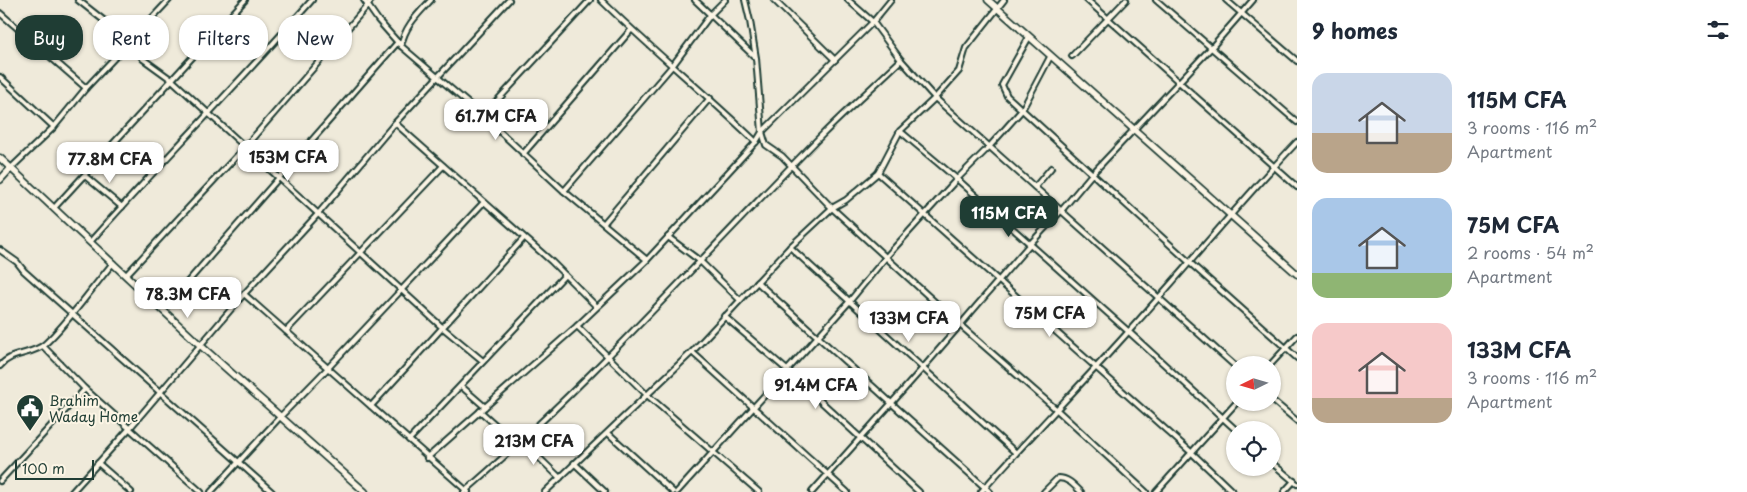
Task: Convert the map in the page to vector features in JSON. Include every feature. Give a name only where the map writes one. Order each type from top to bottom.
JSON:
[{"type":"street","points":[[78,0],[97,15]]},
{"type":"street","points":[[155,15],[169,0]]},
{"type":"street","points":[[54,209],[245,0]]},
{"type":"street","points":[[90,242],[264,55],[312,0]]},
{"type":"street","points":[[364,0],[399,44],[564,190],[647,260]]},
{"type":"street","points":[[126,275],[245,147],[371,0]]},
{"type":"street","points":[[163,310],[399,44],[408,24],[431,0]]},
{"type":"street","points":[[72,492],[129,429],[244,294],[318,214],[395,123],[509,0]]},
{"type":"street","points":[[482,116],[590,0]]},
{"type":"street","points":[[601,0],[631,30],[710,98],[756,142]]},
{"type":"street","points":[[695,0],[756,58]]},
{"type":"street","points":[[564,190],[673,65],[711,14],[725,0]]},
{"type":"street","points":[[745,0],[756,58],[762,132],[766,145],[782,156],[832,208],[1146,492]]},
{"type":"street","points":[[774,0],[835,60]]},
{"type":"street","points":[[848,0],[873,22],[901,60],[935,98],[1226,358]]},
{"type":"street","points":[[427,458],[577,326],[596,306],[647,260],[756,142],[762,132],[873,22],[891,0]]},
{"type":"street","points":[[988,0],[1050,57],[1297,274]]},
{"type":"street","points":[[545,492],[692,352],[790,247],[832,208],[846,200],[878,173],[900,131],[935,98],[959,71],[966,48],[1004,0]]},
{"type":"street","points":[[1087,0],[1297,187]]},
{"type":"street","points":[[1072,56],[1126,0]]},
{"type":"street","points":[[1156,0],[1297,122]]},
{"type":"street","points":[[1226,0],[1297,61]]},
{"type":"street","points":[[812,492],[923,368],[1030,244],[1062,211],[1092,174],[1211,48],[1253,0]]},
{"type":"street","points":[[0,13],[86,88]]},
{"type":"street","points":[[523,154],[631,30]]},
{"type":"street","points":[[1029,37],[1002,85],[1007,96],[1297,358]]},
{"type":"street","points":[[677,492],[816,336],[849,302],[886,257],[926,215],[956,179],[989,147],[1022,110],[1050,57]]},
{"type":"street","points":[[0,180],[54,127],[112,60]]},
{"type":"street","points":[[144,60],[172,80],[443,328],[483,361]]},
{"type":"street","points":[[244,294],[466,491],[518,445],[608,357],[822,135],[901,60]]},
{"type":"street","points":[[0,77],[54,127]]},
{"type":"street","points":[[604,223],[710,98]]},
{"type":"street","points":[[395,123],[565,275],[596,306]]},
{"type":"street","points":[[900,131],[1030,244],[1228,421]]},
{"type":"street","points":[[981,492],[1129,332],[1297,142]]},
{"type":"street","points":[[0,158],[200,345],[365,492]]},
{"type":"street","points":[[286,331],[443,166]]},
{"type":"street","points":[[1035,187],[1051,168]]},
{"type":"street","points":[[878,173],[1192,453],[1233,492]]},
{"type":"street","points":[[85,176],[122,207]]},
{"type":"street","points":[[211,492],[484,202]]},
{"type":"street","points":[[668,237],[700,261],[740,300]]},
{"type":"street","points":[[371,406],[524,238]]},
{"type":"street","points":[[790,247],[1016,453]]},
{"type":"street","points":[[0,250],[17,262],[24,271],[272,492]]},
{"type":"street","points":[[0,366],[4,361],[16,355],[43,346],[113,263]]},
{"type":"street","points":[[409,440],[565,275]]},
{"type":"street","points":[[757,282],[990,492]]},
{"type":"street","points":[[724,316],[787,370],[919,492]]},
{"type":"street","points":[[577,326],[646,394],[759,492]]},
{"type":"street","points":[[1278,356],[1297,336]]},
{"type":"street","points":[[43,346],[85,389],[201,492]]},
{"type":"street","points":[[692,352],[847,492]]},
{"type":"street","points":[[462,386],[484,407]]},
{"type":"street","points":[[0,481],[85,389]]},
{"type":"street","points":[[1281,408],[1297,422]]},
{"type":"street","points":[[480,411],[518,445]]},
{"type":"street","points":[[1156,492],[1229,411]]},
{"type":"street","points":[[608,433],[673,492]]},
{"type":"street","points":[[522,441],[560,478]]},
{"type":"street","points":[[98,463],[131,492]]},
{"type":"street","points":[[574,463],[605,492]]},
{"type":"street","points":[[1281,470],[1295,482],[1284,492]]},
{"type":"street","points":[[1044,492],[1058,478],[1063,478],[1068,479],[1081,492]]},
{"type":"place","name":"Brahim Waday Home","points":[[30,432]]}]
